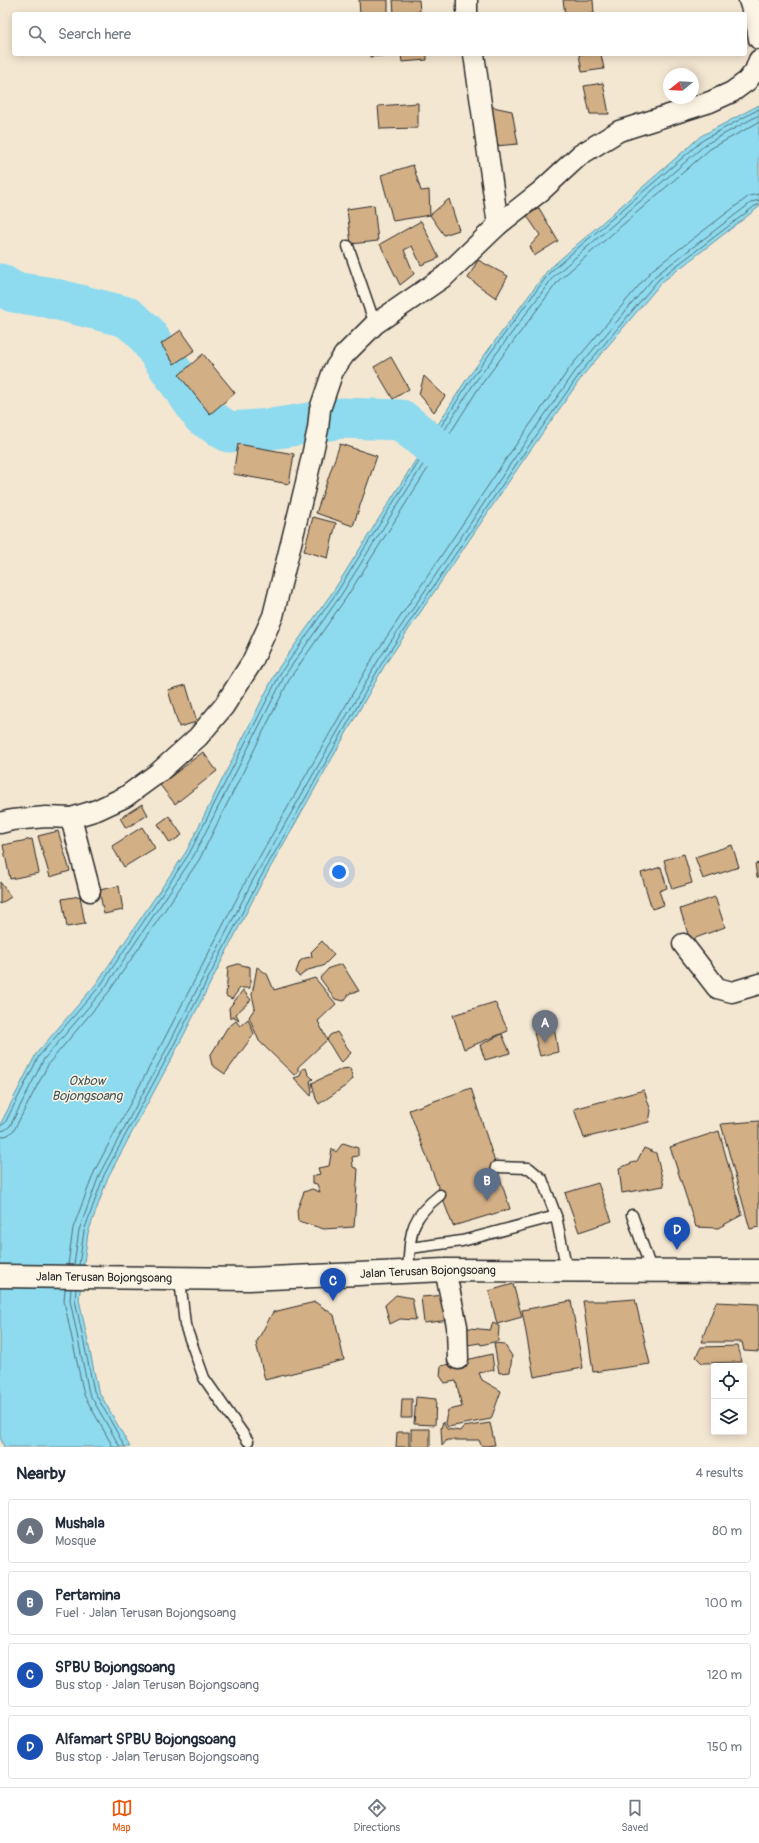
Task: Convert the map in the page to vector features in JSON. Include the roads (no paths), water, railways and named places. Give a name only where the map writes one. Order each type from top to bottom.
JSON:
[{"type":"main road","name":"Jalan Terusan Bojongsoang","points":[[0,1276],[249,1279],[445,1270],[652,1272],[759,1271]]},
{"type":"street","points":[[467,0],[467,12]]},
{"type":"street","points":[[750,0],[759,39]]},
{"type":"street","points":[[474,56],[498,226]]},
{"type":"street","points":[[0,823],[32,818],[71,818],[97,810],[125,797],[158,773],[198,737],[224,706],[252,662],[273,616],[291,550],[318,429],[320,409],[333,371],[344,355],[375,324],[445,276],[498,226],[541,192],[580,155],[608,136],[620,131],[710,102],[732,92],[747,81],[755,71],[759,60]]},
{"type":"street","points":[[71,818],[90,891]]},
{"type":"street","points":[[683,944],[717,988],[732,992],[759,984]]},
{"type":"street","points":[[445,1270],[457,1326],[458,1359]]},
{"type":"lane","points":[[348,246],[375,324]]},
{"type":"lane","points":[[496,1167],[529,1168],[542,1179],[556,1216],[566,1271]]},
{"type":"lane","points":[[408,1271],[412,1227],[424,1208],[440,1195]]},
{"type":"lane","points":[[410,1248],[462,1241],[556,1216]]},
{"type":"lane","points":[[632,1216],[652,1272]]},
{"type":"lane","points":[[180,1279],[185,1325],[204,1378],[248,1441]]},
{"type":"water","name":"Oxbow Bojongsoang","points":[[759,105],[759,207],[662,282],[584,374],[520,465],[386,663],[261,884],[173,1056],[108,1177],[88,1233],[79,1299],[98,1390],[130,1447],[4,1447],[0,1437],[0,1125],[36,1054],[96,984],[186,852],[277,670],[334,590],[466,380],[548,270],[701,136]]},
{"type":"waterway","points":[[0,284],[13,292],[47,297],[127,317],[144,331],[203,416],[229,432],[271,429],[342,418],[401,420],[461,469]]},
{"type":"place","name":"Mushala","points":[[545,1043]]},
{"type":"place","name":"Pertamina","points":[[487,1201]]},
{"type":"place","name":"Alfamart SPBU Bojongsoang","points":[[677,1250]]},
{"type":"place","name":"SPBU Bojongsoang","points":[[333,1301]]}]
